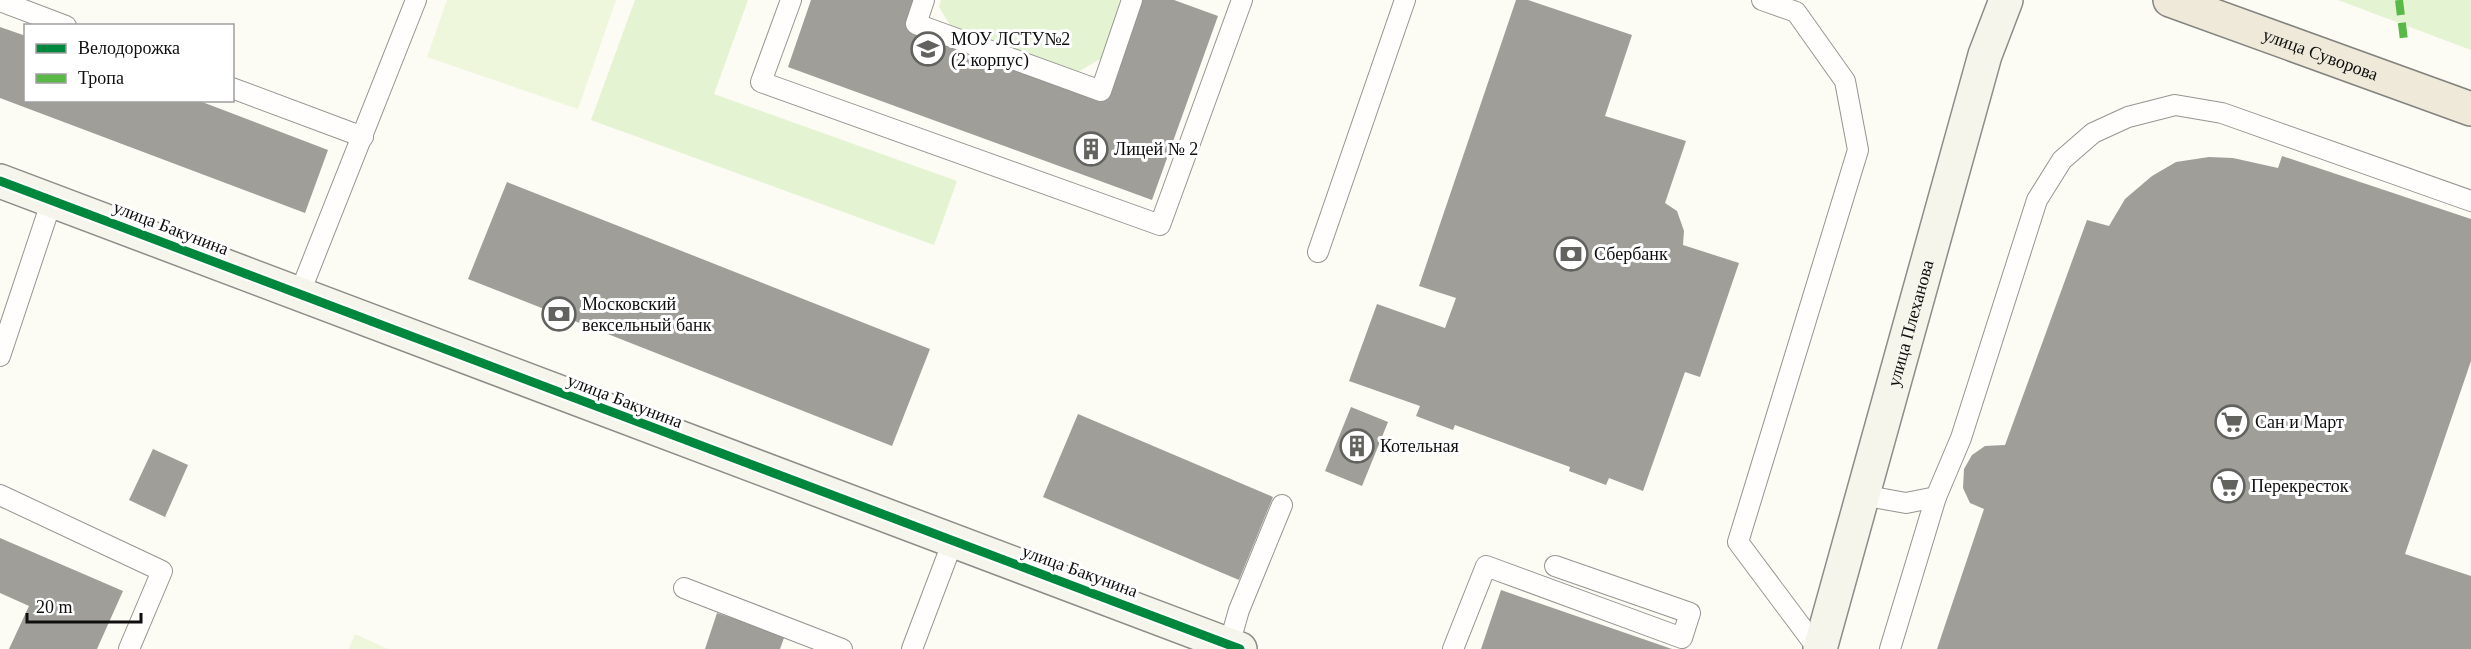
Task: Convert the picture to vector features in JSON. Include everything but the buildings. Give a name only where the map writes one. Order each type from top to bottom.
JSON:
[{"type":"main road","name":"улица Суворова","points":[[2170,0],[2471,109]]},
{"type":"street","name":"улица Плеханова","points":[[1819,649],[1985,55],[2006,0]]},
{"type":"street","name":"улица Бакунина","points":[[0,181],[1234,647]]},
{"type":"lane","points":[[299,295],[416,0]]},
{"type":"lane","points":[[790,0],[761,82],[1160,225],[1242,0]]},
{"type":"lane","points":[[924,0],[916,24],[1101,91],[1132,0]]},
{"type":"lane","points":[[1318,252],[1405,0]]},
{"type":"lane","points":[[1762,0],[1796,12],[1845,81],[1858,150],[1738,542],[1819,649]]},
{"type":"lane","points":[[0,1],[61,24]]},
{"type":"lane","points":[[234,89],[363,137]]},
{"type":"lane","points":[[1890,649],[1936,497],[1961,438],[2037,200],[2062,160],[2093,133],[2128,117],[2175,105],[2222,113],[2471,201]]},
{"type":"lane","points":[[0,356],[51,200]]},
{"type":"lane","points":[[0,495],[162,571],[129,649]]},
{"type":"lane","points":[[1862,495],[1906,503],[1936,497]]},
{"type":"lane","points":[[1234,647],[1239,610],[1282,505]]},
{"type":"lane","points":[[912,649],[952,541]]},
{"type":"lane","points":[[1453,649],[1486,566],[1682,638],[1690,613],[1555,566]]},
{"type":"lane","points":[[684,588],[842,649]]},
{"type":"green space","points":[[447,0],[616,0],[578,109],[427,57]]},
{"type":"green space","points":[[635,0],[748,0],[714,94],[957,181],[934,245],[591,120]]},
{"type":"green space","points":[[941,0],[1120,0],[1102,58],[1076,73],[953,30],[939,7]]},
{"type":"green space","points":[[2338,0],[2471,0],[2471,50]]},
{"type":"green space","points":[[355,634],[388,649],[349,649]]},
{"type":"marked path","points":[[2399,0],[2404,40]]},
{"type":"cycle path","points":[[0,181],[1240,649]]},
{"type":"place","name":"МОУ ЛСТУ№2 (2 корпус)","points":[[928,49]]},
{"type":"place","name":"Лицей № 2","points":[[1091,149]]},
{"type":"place","name":"Сбербанк","points":[[1571,254]]},
{"type":"place","name":"Московский вексельный банк","points":[[559,314]]},
{"type":"place","name":"Сан и Март","points":[[2232,422]]},
{"type":"place","name":"Котельная","points":[[1357,446]]},
{"type":"place","name":"Перекресток","points":[[2228,486]]}]
